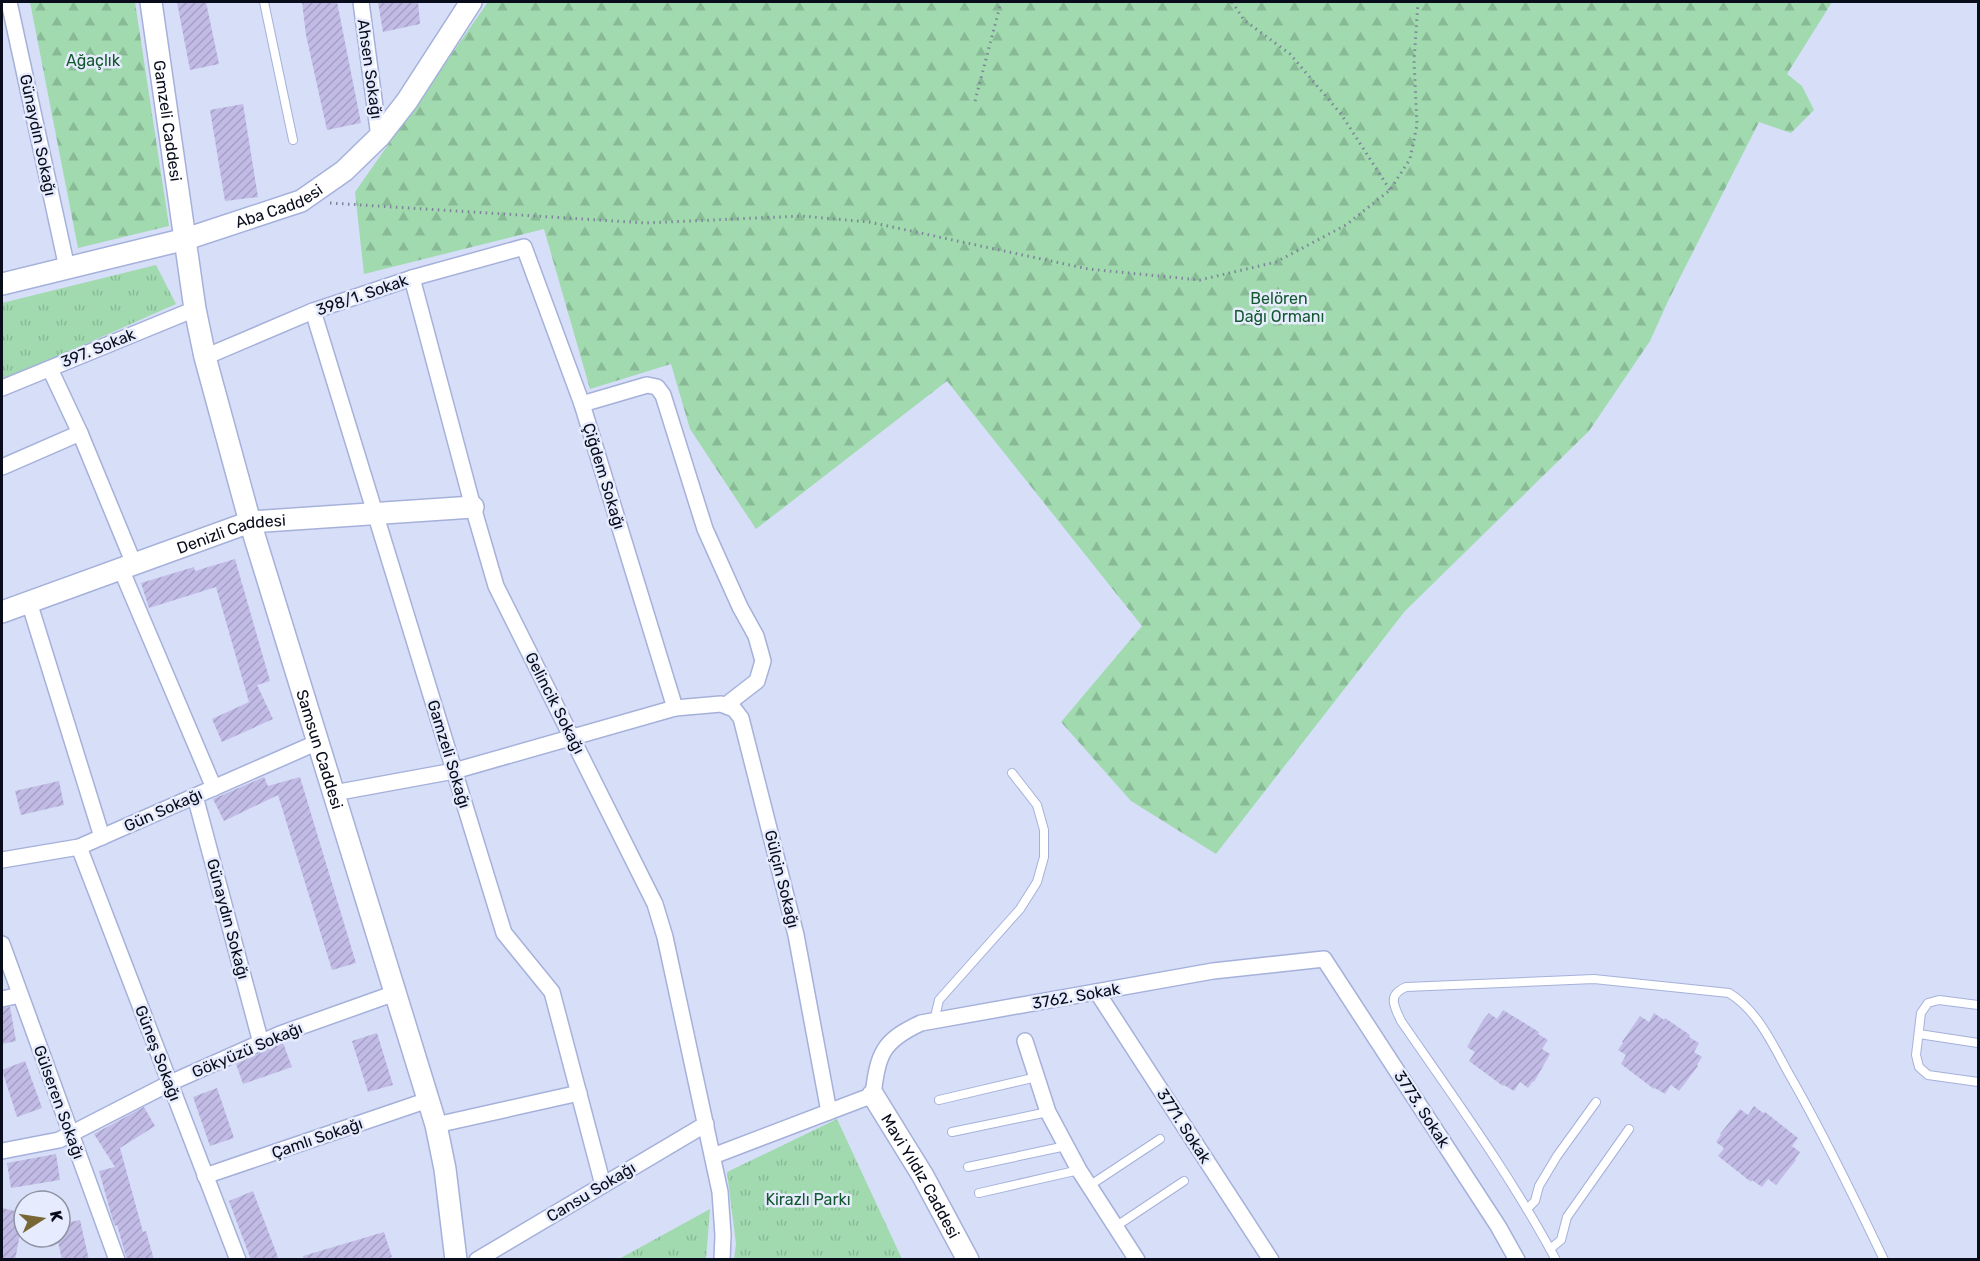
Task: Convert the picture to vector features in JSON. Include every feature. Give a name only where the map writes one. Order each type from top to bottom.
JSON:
[{"type":"street","name":"Günaydın Sokağı","points":[[9,2],[66,268]]},
{"type":"street","name":"Gamzeli Caddesi","points":[[151,2],[186,239]]},
{"type":"street","name":"Ahsen Sokağı","points":[[361,2],[379,137]]},
{"type":"street","name":"Aba Caddesi","points":[[2,284],[186,239],[301,201],[344,171],[379,137],[407,101],[471,2]]},
{"type":"street","name":"Samsun Caddesi","points":[[186,239],[195,309],[205,357],[250,522],[436,1125],[445,1169],[456,1260]]},
{"type":"street","name":"398/1. Sokak","points":[[205,357],[313,311],[412,278],[524,247]]},
{"type":"street","name":"Çiğdem Sokağı","points":[[524,247],[582,404],[675,708]]},
{"type":"street","name":"Gelincik Sokağı","points":[[412,278],[496,586],[655,904],[665,937],[713,1156],[723,1214],[722,1260]]},
{"type":"street","name":"397. Sokak","points":[[2,388],[195,309]]},
{"type":"street","name":"Gamzeli Sokağı","points":[[313,311],[504,933],[552,992],[603,1185]]},
{"type":"street","points":[[50,369],[80,433],[127,567],[214,788]]},
{"type":"street","points":[[334,793],[454,771],[675,708],[726,705],[757,681],[763,661],[756,636],[740,607],[705,529],[663,395],[657,387],[647,385],[582,404]]},
{"type":"street","points":[[2,467],[80,433]]},
{"type":"street","name":"Denizli Caddesi","points":[[2,612],[250,522],[473,507]]},
{"type":"street","points":[[30,602],[102,837]]},
{"type":"street","name":"Gülçin Sokağı","points":[[726,705],[734,709],[741,718],[796,935],[829,1112]]},
{"type":"street","name":"Gün Sokağı","points":[[2,860],[79,847],[318,742]]},
{"type":"street","name":"Günaydın Sokağı","points":[[195,796],[261,1043]]},
{"type":"street","name":"Güneş Sokağı","points":[[79,847],[238,1260]]},
{"type":"street","name":"Gülseren Sokağı","points":[[2,944],[117,1260]]},
{"type":"street","name":"3762. Sokak","points":[[873,1095],[876,1068],[885,1048],[900,1033],[921,1023],[1213,971],[1324,959]]},
{"type":"street","name":"3773. Sokak","points":[[1324,959],[1498,1226],[1517,1260]]},
{"type":"street","name":"3771. Sokak","points":[[1097,992],[1271,1260]]},
{"type":"street","name":"Gökyüzü Sokağı","points":[[2,1151],[56,1141],[72,1135],[170,1083],[261,1043],[395,993]]},
{"type":"street","points":[[2,999],[20,995]]},
{"type":"street","points":[[1025,1041],[1048,1112],[1079,1170],[1137,1260]]},
{"type":"street","points":[[436,1125],[579,1094]]},
{"type":"street","points":[[713,1156],[873,1095]]},
{"type":"street","name":"Mavi Yıldız Caddesi","points":[[873,1095],[923,1176],[968,1260]]},
{"type":"street","name":"Çamlı Sokağı","points":[[205,1176],[428,1100]]},
{"type":"street","name":"Cansu Sokağı","points":[[477,1260],[706,1124]]},
{"type":"lane","points":[[264,2],[293,140]]},
{"type":"lane","points":[[934,1021],[939,999],[1020,909],[1037,882],[1044,857],[1044,830],[1037,805],[1012,773]]},
{"type":"lane","points":[[1556,1260],[1527,1209],[1477,1131],[1401,1021],[1394,1006],[1394,996],[1398,990],[1406,987],[1594,980],[1729,993],[1741,1000],[1767,1034],[1829,1145],[1884,1260]]},
{"type":"lane","points":[[1978,1005],[1939,1000],[1928,1003],[1921,1013],[1916,1054],[1919,1066],[1928,1075],[1978,1082]]},
{"type":"lane","points":[[1919,1034],[1978,1043]]},
{"type":"lane","points":[[939,1100],[1037,1077]]},
{"type":"lane","points":[[1527,1209],[1535,1201],[1539,1186],[1557,1156],[1596,1102]]},
{"type":"lane","points":[[952,1132],[1048,1112]]},
{"type":"lane","points":[[1550,1249],[1561,1240],[1568,1217],[1629,1129]]},
{"type":"lane","points":[[1089,1186],[1160,1139]]},
{"type":"lane","points":[[968,1167],[1066,1146]]},
{"type":"lane","points":[[979,1193],[1079,1170]]},
{"type":"lane","points":[[1116,1227],[1184,1181]]},
{"type":"path","points":[[975,101],[1001,2]]},
{"type":"path","points":[[1232,2],[1244,20],[1290,54],[1341,114],[1390,190]]},
{"type":"path","points":[[301,201],[646,223],[801,216],[869,222],[1088,269],[1200,280],[1276,262],[1346,225],[1390,190],[1410,159],[1417,125],[1414,61],[1418,2]]},
{"type":"green space","name":"Ağaçlık","points":[[30,2],[135,2],[169,226],[78,248]]},
{"type":"green space","name":"Belören Dağı Ormanı","points":[[488,2],[1832,2],[1787,74],[1802,86],[1814,110],[1791,133],[1759,122],[1650,341],[1589,431],[1405,611],[1216,854],[1131,801],[1061,722],[1142,626],[947,381],[756,529],[690,429],[671,364],[590,389],[544,229],[364,274],[355,192]]},
{"type":"green space","points":[[156,265],[176,304],[2,379],[2,303]]},
{"type":"green space","name":"Kirazlı Parkı","points":[[837,1119],[902,1259],[734,1259],[736,1244],[727,1172]]},
{"type":"green space","points":[[710,1209],[706,1259],[619,1259]]},
{"type":"building","points":[[177,2],[206,2],[219,64],[190,70]]},
{"type":"building","points":[[302,2],[337,2],[361,123],[327,130],[306,35]]},
{"type":"building","points":[[378,2],[418,2],[420,24],[383,32]]},
{"type":"building","points":[[243,104],[258,197],[225,201],[210,110]]},
{"type":"building","points":[[235,559],[270,681],[257,685],[273,719],[222,742],[212,719],[249,702],[216,587],[149,608],[141,583],[194,567],[195,571]]},
{"type":"building","points":[[264,777],[268,786],[300,777],[356,963],[332,970],[278,795],[224,821],[213,799]]},
{"type":"building","points":[[59,781],[64,805],[21,815],[15,791]]},
{"type":"building","points":[[10,1007],[16,1041],[2,1044],[2,1008]]},
{"type":"building","points":[[1503,1010],[1548,1040],[1542,1049],[1550,1054],[1528,1088],[1520,1082],[1514,1091],[1503,1086],[1469,1061],[1475,1052],[1467,1047],[1483,1020],[1489,1013],[1497,1019]]},
{"type":"building","points":[[1654,1013],[1664,1020],[1665,1018],[1699,1043],[1694,1052],[1702,1057],[1679,1091],[1671,1085],[1665,1094],[1654,1089],[1621,1064],[1626,1055],[1618,1050],[1622,1042],[1640,1016],[1649,1022]]},
{"type":"building","points":[[377,1033],[393,1085],[368,1092],[352,1041]]},
{"type":"building","points":[[283,1043],[292,1067],[243,1084],[236,1064]]},
{"type":"building","points":[[25,1061],[42,1108],[17,1117],[2,1070]]},
{"type":"building","points":[[217,1088],[234,1138],[210,1146],[193,1097]]},
{"type":"building","points":[[1754,1106],[1798,1138],[1792,1146],[1800,1152],[1776,1185],[1768,1179],[1762,1187],[1752,1180],[1751,1182],[1718,1156],[1724,1148],[1716,1142],[1720,1134],[1740,1109],[1748,1115]]},
{"type":"building","points":[[144,1107],[155,1126],[120,1148],[143,1232],[146,1231],[154,1260],[127,1260],[99,1171],[115,1167],[94,1134]]},
{"type":"building","points":[[56,1154],[60,1180],[11,1188],[7,1163]]},
{"type":"building","points":[[253,1191],[279,1260],[251,1260],[229,1201]]},
{"type":"building","points":[[2,1208],[12,1210],[12,1249],[17,1249],[15,1260],[2,1260]]},
{"type":"building","points":[[80,1220],[89,1260],[62,1260],[60,1249],[72,1249],[72,1222]]},
{"type":"building","points":[[384,1232],[392,1257],[382,1260],[304,1260],[303,1256]]}]
